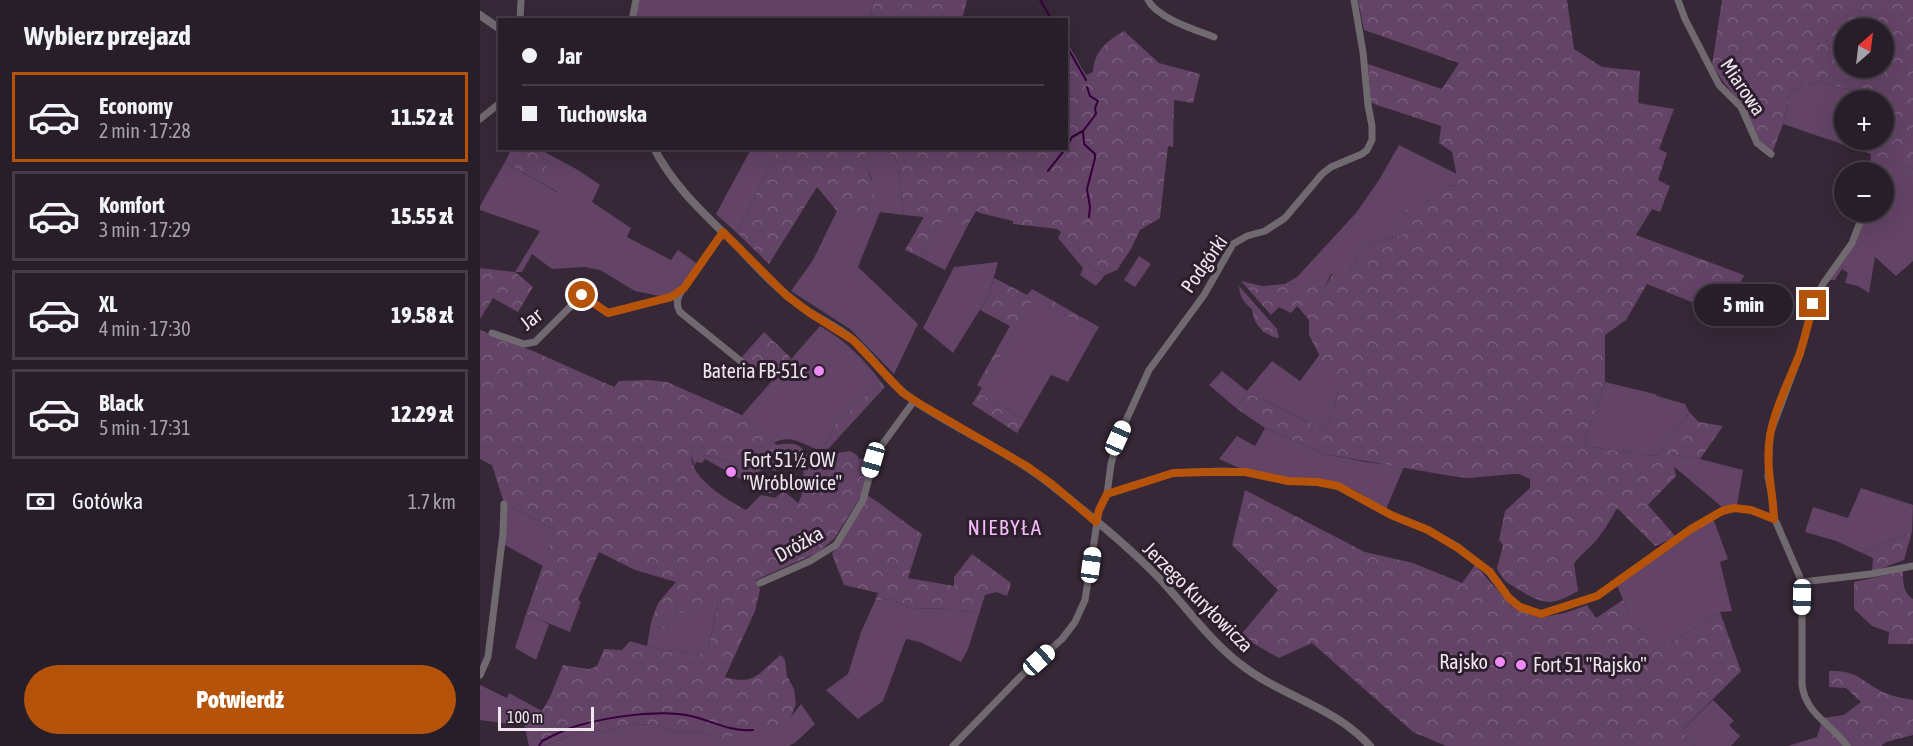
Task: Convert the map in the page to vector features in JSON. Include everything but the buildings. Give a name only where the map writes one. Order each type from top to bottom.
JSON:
[{"type":"street","points":[[520,18],[521,0]]},
{"type":"street","points":[[632,18],[636,0]]},
{"type":"street","points":[[1148,0],[1156,10],[1175,21],[1214,37]]},
{"type":"street","name":"Podgórki","points":[[953,746],[1021,676],[1062,639],[1075,622],[1087,589],[1096,522],[1107,494],[1111,464],[1118,438],[1149,370],[1204,295],[1233,244],[1247,236],[1265,231],[1285,218],[1322,174],[1331,167],[1367,150],[1372,140],[1372,126],[1354,0]]},
{"type":"street","name":"Miarowa","points":[[1678,0],[1688,25],[1719,85],[1741,107],[1757,143],[1771,154]]},
{"type":"street","points":[[480,15],[498,28]]},
{"type":"street","points":[[480,119],[498,105]]},
{"type":"street","name":"Jerzego Kuryłowicza","points":[[655,150],[673,180],[787,296],[853,340],[891,382],[914,401],[1028,467],[1053,485],[1144,564],[1231,657],[1261,678],[1339,719],[1370,746]]},
{"type":"street","points":[[1847,746],[1817,717],[1804,696],[1802,582],[1774,519],[1768,477],[1768,456],[1770,435],[1800,354],[1813,304],[1852,243],[1860,222]]},
{"type":"street","points":[[723,232],[678,296],[676,306],[680,312],[743,363]]},
{"type":"street","name":"Jar","points":[[492,333],[530,344],[535,342],[582,295],[608,313],[671,297],[684,288]]},
{"type":"street","name":"Dróżka","points":[[760,583],[810,561],[836,545],[863,500],[873,460],[914,401]]},
{"type":"street","points":[[1107,494],[1173,473],[1245,472],[1288,481],[1317,482],[1338,486],[1391,515],[1428,530],[1458,548],[1490,572],[1509,598],[1520,607],[1541,614],[1597,596],[1691,529],[1722,511],[1734,508],[1751,510],[1774,519]]},
{"type":"street","points":[[480,675],[488,657],[503,533],[504,504]]},
{"type":"street","points":[[1802,582],[1871,574],[1912,566],[1913,556]]},
{"type":"green space","points":[[639,0],[874,0],[870,18],[634,18]]},
{"type":"green space","points":[[874,0],[967,0],[962,18],[870,18]]},
{"type":"green space","points":[[1358,0],[1567,0],[1574,49],[1602,67],[1640,71],[1638,103],[1674,109],[1659,149],[1667,153],[1658,180],[1670,186],[1660,212],[1652,209],[1636,235],[1744,275],[1726,316],[1647,284],[1626,320],[1605,335],[1605,382],[1583,446],[1657,456],[1689,412],[1699,422],[1723,426],[1700,459],[1671,454],[1676,476],[1648,505],[1676,537],[1655,546],[1617,508],[1599,537],[1574,564],[1578,591],[1562,599],[1550,602],[1529,596],[1507,582],[1497,569],[1503,545],[1499,540],[1505,511],[1530,488],[1530,479],[1519,474],[1468,478],[1451,476],[1325,454],[1265,428],[1236,408],[1247,392],[1325,430],[1334,409],[1338,391],[1309,335],[1309,320],[1297,306],[1291,313],[1279,307],[1271,315],[1241,281],[1262,286],[1308,282],[1319,291],[1323,290],[1334,272],[1344,276],[1348,274],[1359,254],[1368,245],[1405,233],[1397,223],[1406,210],[1423,200],[1427,202],[1440,190],[1456,185],[1458,182],[1452,152],[1439,143],[1441,126],[1371,103],[1368,64],[1442,89],[1459,63],[1364,30]]},
{"type":"green space","points":[[1722,0],[1913,0],[1913,169],[1871,155],[1873,150],[1894,150],[1894,90],[1850,90],[1819,81],[1791,91],[1783,124],[1773,151],[1761,143],[1745,108],[1712,65]]},
{"type":"green space","points":[[1124,31],[1159,63],[1200,74],[1193,103],[1174,100],[1173,147],[1168,146],[1160,218],[1140,230],[1117,270],[1105,275],[1093,269],[1073,242],[1057,229],[1013,224],[1013,221],[976,211],[967,227],[945,217],[920,257],[905,250],[924,217],[904,215],[899,168],[895,157],[886,150],[1068,150],[1068,44],[1086,75],[1093,72],[1099,52]]},
{"type":"green space","points":[[1819,81],[1849,90],[1834,90],[1834,141],[1783,124],[1791,91]]},
{"type":"green space","points":[[1399,145],[1457,174],[1458,182],[1456,185],[1448,186],[1397,223],[1405,233],[1368,245],[1359,254],[1348,274],[1344,276],[1331,274],[1323,290],[1319,291],[1296,283],[1283,285],[1297,277],[1356,213],[1379,180]]},
{"type":"green space","points":[[511,150],[531,150],[548,161],[544,173],[559,186],[558,192],[505,162]]},
{"type":"green space","points":[[531,150],[541,150],[600,185],[592,202],[631,228],[627,237],[671,260],[678,250],[699,265],[687,282],[665,297],[635,291],[600,270],[585,267],[552,269],[532,254],[522,272],[515,272],[540,231],[480,210],[480,206],[505,162],[557,192],[558,186],[543,173],[548,161]]},
{"type":"green space","points":[[750,150],[778,150],[737,233],[716,214]]},
{"type":"green space","points":[[778,150],[872,150],[866,151],[866,165],[874,187],[874,199],[864,215],[837,211],[817,187],[769,264],[737,233]]},
{"type":"green space","points":[[866,150],[886,150],[895,157],[899,168],[904,215],[880,212],[858,267],[918,324],[894,374],[850,329],[791,291],[813,260],[837,211],[864,214],[873,199],[872,180],[866,165]]},
{"type":"green space","points":[[1859,150],[1873,150],[1872,155],[1892,162],[1870,162],[1871,154]]},
{"type":"green space","points":[[1894,163],[1913,169],[1913,261],[1896,276],[1875,257],[1869,293],[1858,286],[1845,283],[1848,273],[1842,269],[1835,280],[1828,280],[1855,240],[1863,222],[1894,222]]},
{"type":"green space","points":[[945,216],[967,227],[945,270],[920,257]]},
{"type":"green space","points":[[1061,232],[1073,242],[1093,269],[1105,275],[1096,286],[1080,275],[1083,268],[1058,238]]},
{"type":"green space","points":[[1139,256],[1151,264],[1135,287],[1124,280]]},
{"type":"green space","points":[[998,262],[989,295],[953,353],[923,328],[954,267]]},
{"type":"green space","points":[[480,268],[515,272],[533,287],[518,312],[493,298],[480,319]]},
{"type":"green space","points":[[994,278],[1027,295],[1032,289],[1099,327],[1096,332],[1034,298],[982,388],[977,385],[1010,326],[980,310],[989,295]]},
{"type":"green space","points":[[1239,286],[1277,329],[1279,338],[1264,332],[1257,324],[1252,309],[1241,296]]},
{"type":"green space","points":[[1034,297],[1096,332],[1068,382],[1051,375],[1025,420],[979,393]]},
{"type":"green space","points":[[820,326],[838,337],[881,382],[835,423],[831,436],[821,449],[790,439],[774,443],[742,415]]},
{"type":"green space","points":[[480,330],[614,387],[619,381],[667,382],[742,415],[777,445],[794,444],[802,448],[811,463],[829,453],[850,451],[858,456],[858,459],[871,456],[863,493],[834,539],[817,553],[756,580],[760,590],[755,611],[725,677],[744,680],[751,678],[762,672],[781,655],[785,660],[787,676],[794,689],[796,704],[791,717],[765,732],[723,738],[697,731],[683,733],[657,725],[630,724],[604,732],[590,728],[543,746],[529,746],[524,723],[542,711],[563,665],[589,669],[597,666],[604,649],[622,650],[630,641],[667,652],[677,649],[695,656],[708,650],[718,604],[676,614],[662,630],[651,622],[658,603],[676,582],[635,570],[599,552],[578,600],[581,602],[570,632],[526,614],[555,530],[504,503],[492,465],[480,459]],"holes":[[[692,449],[702,455],[726,460],[745,470],[767,460],[766,467],[776,471],[784,459],[781,450],[796,451],[802,455],[803,492],[798,503],[784,491],[775,498],[761,495],[746,510],[718,493],[701,477],[691,459]]]},
{"type":"green space","points":[[764,332],[791,358],[772,379],[741,358]]},
{"type":"green space","points":[[1320,354],[1338,390],[1334,409],[1325,430],[1247,392],[1236,408],[1209,385],[1222,371],[1247,391],[1272,361],[1300,381]]},
{"type":"green space","points":[[881,382],[885,387],[828,449],[821,449],[831,436],[835,423]]},
{"type":"green space","points":[[1605,382],[1685,404],[1689,412],[1657,456],[1583,446]]},
{"type":"green space","points":[[979,393],[1025,420],[1017,433],[972,404]]},
{"type":"green space","points":[[1265,428],[1325,454],[1404,467],[1386,509],[1353,489],[1330,481],[1290,478],[1239,468],[1219,459],[1237,436],[1255,446]]},
{"type":"green space","points":[[692,448],[702,455],[726,460],[745,470],[762,461],[763,470],[758,472],[762,474],[764,483],[780,489],[774,493],[766,493],[705,459],[702,463],[696,462],[695,466],[691,455]]},
{"type":"green space","points":[[1671,454],[1743,470],[1737,505],[1722,507],[1672,465]]},
{"type":"green space","points":[[1861,488],[1913,505],[1912,532],[1862,553],[1836,541],[1805,532],[1813,507],[1848,518]]},
{"type":"green space","points":[[1245,490],[1365,552],[1413,563],[1462,583],[1475,565],[1511,605],[1539,618],[1565,613],[1587,605],[1596,618],[1623,600],[1639,630],[1651,637],[1670,643],[1720,612],[1741,671],[1681,731],[1695,746],[1446,746],[1413,732],[1312,643],[1279,658],[1240,636],[1278,590],[1232,545]]},
{"type":"green space","points":[[867,495],[922,534],[908,578],[954,586],[954,577],[972,554],[1011,583],[1007,596],[996,592],[985,595],[979,614],[954,609],[909,608],[891,599],[875,601],[878,593],[844,585],[832,554],[865,502]]},
{"type":"green space","points":[[506,504],[555,530],[543,566],[503,544]]},
{"type":"green space","points":[[1713,518],[1728,559],[1720,562],[1732,611],[1720,612],[1670,643],[1648,638],[1633,624],[1617,585]]},
{"type":"green space","points":[[1912,532],[1904,560],[1872,572],[1873,558],[1862,553]]},
{"type":"green space","points":[[1903,571],[1905,590],[1913,599],[1913,644],[1888,644],[1889,632],[1872,626],[1854,609],[1854,582]]},
{"type":"green space","points":[[891,599],[909,608],[954,609],[979,614],[968,649],[961,662],[920,642],[906,639],[883,701],[858,719],[826,690],[848,674],[861,632],[875,601]]},
{"type":"green space","points":[[718,603],[708,650],[695,656],[677,649],[667,652],[647,646],[651,622],[662,630],[676,614]]},
{"type":"green space","points":[[526,614],[549,624],[536,660],[515,648]]},
{"type":"green space","points":[[1829,671],[1847,672],[1885,693],[1913,700],[1913,735],[1886,742],[1881,746],[1788,746],[1817,737],[1823,718],[1844,715],[1861,702],[1846,688],[1829,687]]},
{"type":"green space","points":[[480,685],[507,698],[509,693],[542,711],[524,723],[520,721],[508,724],[480,720]]},
{"type":"green space","points":[[1713,700],[1734,721],[1729,725],[1740,736],[1731,746],[1695,746],[1681,731]]},
{"type":"green space","points":[[801,704],[815,724],[789,746],[543,746],[590,728],[604,732],[630,724],[657,725],[683,733],[697,731],[723,738],[791,717]]},
{"type":"waterway","points":[[1040,0],[1051,18]]},
{"type":"waterway","points":[[1068,48],[1086,80]]},
{"type":"waterway","points":[[1068,144],[1072,137],[1083,131],[1096,114],[1095,108],[1098,101],[1090,96],[1087,87]]},
{"type":"waterway","points":[[1083,131],[1084,144],[1095,154],[1087,189],[1089,217]]},
{"type":"waterway","points":[[1048,171],[1064,150]]},
{"type":"waterway","points":[[539,746],[542,741],[575,726],[633,715],[686,715],[735,729],[753,730]]},
{"type":"place","name":"Bateria FB-51c","points":[[819,371]]},
{"type":"place","name":"Fort 51½ OW \"Wróblowice\"","points":[[731,472]]},
{"type":"place","name":"Rajsko","points":[[1500,662]]},
{"type":"place","name":"Fort 51 \"Rajsko\"","points":[[1521,665]]},
{"type":"district","name":"NIEBYŁA","points":[[1005,528]]},
{"type":"route","points":[[582,295],[608,313],[671,297],[684,288],[723,232],[799,306],[853,340],[903,393],[1028,467],[1096,522],[1107,494],[1173,473],[1245,472],[1288,481],[1317,482],[1338,486],[1391,515],[1438,535],[1490,572],[1509,598],[1520,607],[1541,614],[1597,596],[1691,529],[1722,511],[1734,508],[1751,510],[1774,519],[1772,492],[1768,477],[1770,435],[1800,354],[1813,304]]}]
